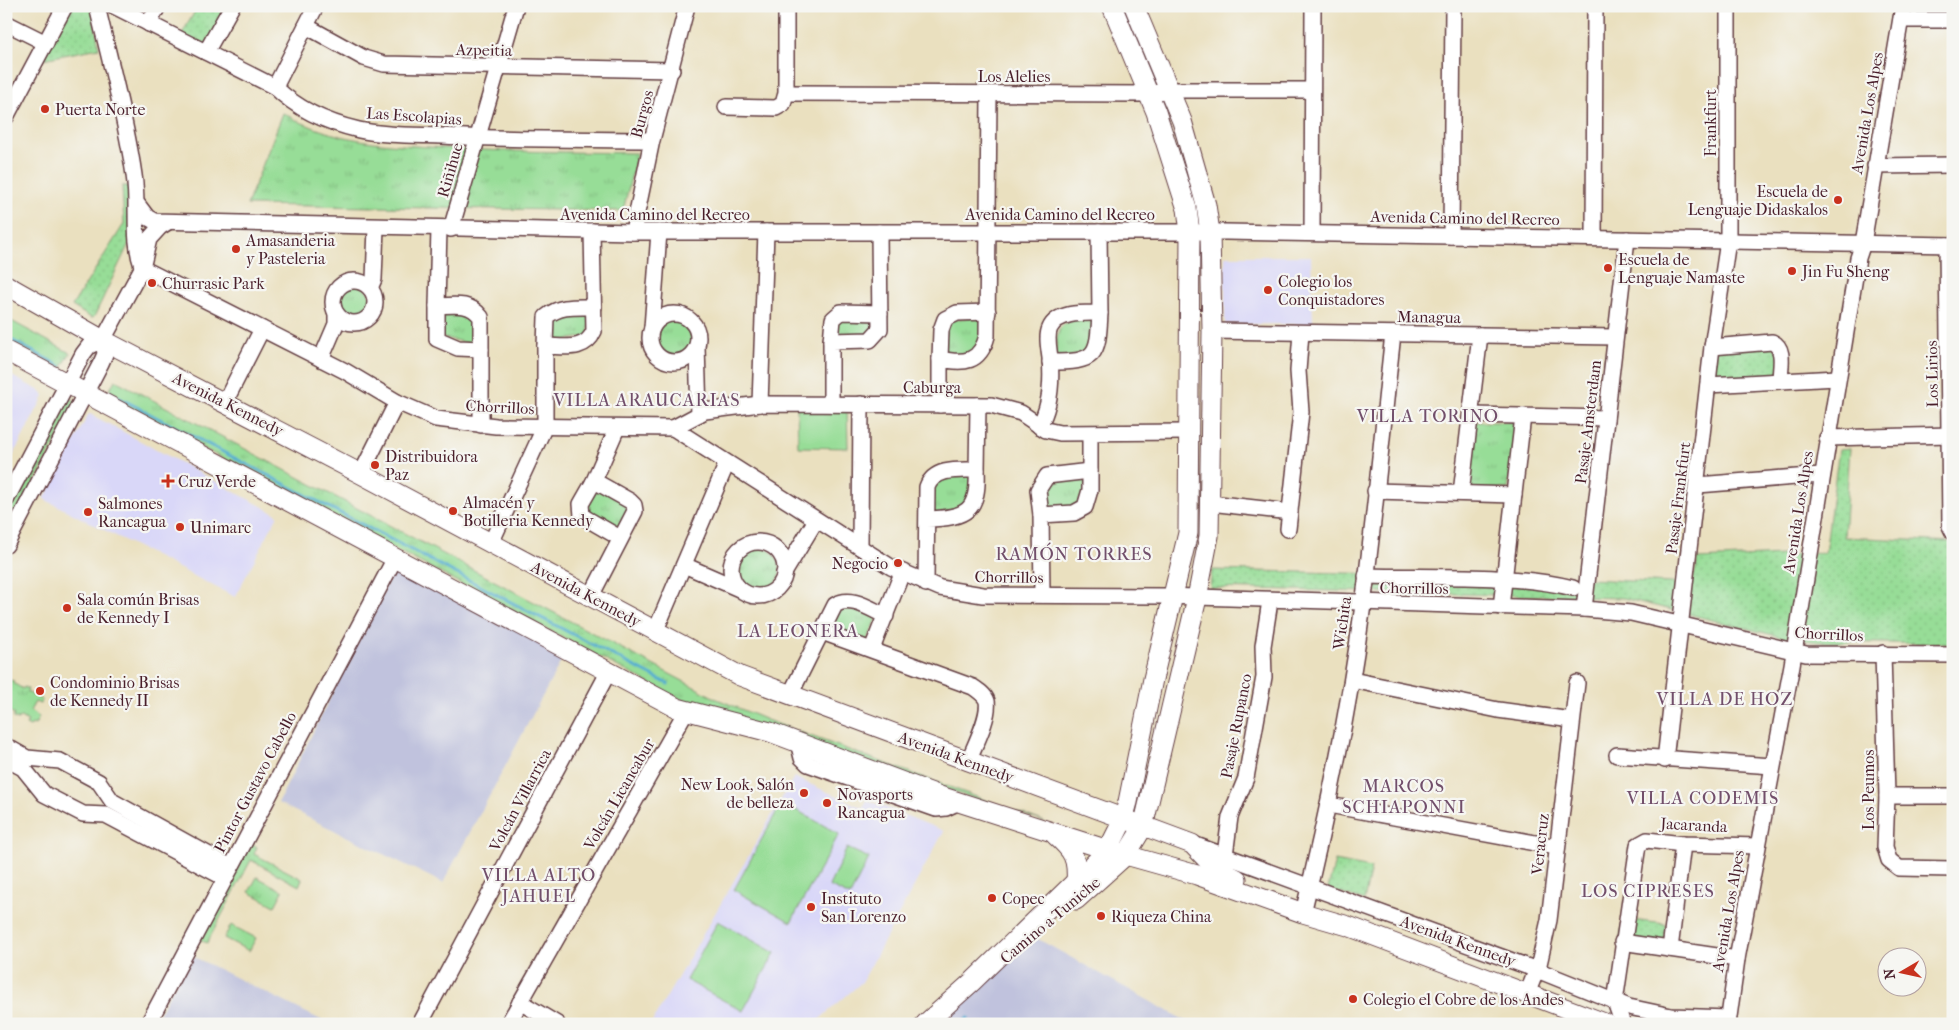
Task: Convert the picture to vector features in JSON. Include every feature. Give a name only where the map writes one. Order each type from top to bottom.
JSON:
[{"type":"main road","name":"Camino a Tuniche","points":[[972,982],[992,960],[1076,883],[1108,850],[1123,820],[1153,679],[1188,533],[1190,232],[1187,209],[1164,136],[1112,6]]},
{"type":"main road","name":"Camino a Tuniche","points":[[925,1024],[972,982],[1042,930],[1126,855],[1143,827],[1197,598],[1208,543],[1210,503],[1212,331],[1210,232],[1206,205],[1194,158],[1169,90],[1134,6]]},
{"type":"main road","name":"Avenida Kennedy","points":[[6,285],[104,340],[225,402],[740,676],[1123,820],[1192,844],[1223,874],[1306,901],[1348,926],[1607,1024]]},
{"type":"main road","name":"Avenida Kennedy","points":[[6,351],[686,711],[798,742],[876,774],[1052,833],[1197,875],[1306,901]]},
{"type":"main road","points":[[1139,748],[1149,748],[1160,753]]},
{"type":"main road","points":[[1052,833],[1072,852],[1077,870],[1076,883]]},
{"type":"street","points":[[8,111],[65,6]]},
{"type":"street","points":[[98,6],[134,175],[142,222],[154,232]]},
{"type":"street","name":"Las Escolapias","points":[[114,6],[276,87],[284,96],[313,115],[359,130],[389,134],[478,138],[652,140]]},
{"type":"street","points":[[149,24],[158,6]]},
{"type":"street","points":[[206,52],[232,6]]},
{"type":"street","points":[[276,87],[316,6]]},
{"type":"street","name":"Riñihue","points":[[481,349],[458,348],[437,339],[437,306],[445,229],[478,138],[516,6]]},
{"type":"street","name":"Burgos","points":[[633,232],[652,140],[672,70],[687,6]]},
{"type":"street","points":[[726,108],[776,108],[783,104],[786,93],[786,6]]},
{"type":"street","points":[[1312,233],[1313,6]]},
{"type":"street","points":[[1451,236],[1454,6]]},
{"type":"street","points":[[1594,238],[1595,6]]},
{"type":"street","name":"Frankfurt","points":[[1728,6],[1728,241]]},
{"type":"street","points":[[1902,13],[1953,20]]},
{"type":"street","name":"Avenida Los Alpes","points":[[1728,1021],[1736,959],[1794,652],[1837,378],[1858,258],[1863,243],[1902,13]]},
{"type":"street","points":[[6,23],[46,43]]},
{"type":"street","name":"Azpeitia","points":[[306,26],[355,54],[384,64],[498,68],[672,70]]},
{"type":"street","name":"Los Alelies","points":[[786,93],[1148,94],[1169,90],[1312,90]]},
{"type":"street","points":[[940,360],[965,362],[980,352],[987,336],[988,94]]},
{"type":"street","points":[[1875,166],[1953,165]]},
{"type":"street","points":[[138,205],[136,250],[142,268]]},
{"type":"street","name":"Avenida Camino del Recreo","points":[[138,205],[147,217],[154,221],[376,228],[633,232],[1312,233],[1950,245]]},
{"type":"street","points":[[6,545],[105,354],[104,340],[142,268],[149,239],[154,232],[168,222]]},
{"type":"street","points":[[370,288],[374,280],[376,228]]},
{"type":"street","points":[[545,346],[578,347],[586,343],[594,332],[592,231]]},
{"type":"street","points":[[659,232],[650,343],[658,356],[665,361],[673,362],[688,358],[697,346]]},
{"type":"street","points":[[760,404],[766,232]]},
{"type":"street","points":[[831,340],[864,341],[875,337],[880,329],[879,232]]},
{"type":"street","points":[[1050,362],[1081,361],[1095,350],[1099,342],[1099,232]]},
{"type":"street","name":"Pasaje Amsterdam","points":[[1584,609],[1627,239]]},
{"type":"street","name":"Pasaje Frankfurt","points":[[1665,760],[1698,485],[1712,347],[1728,241]]},
{"type":"street","name":"Los Lirios","points":[[1950,245],[1950,526],[1953,532]]},
{"type":"street","name":"Chorrillos","points":[[142,268],[322,358],[397,402],[436,419],[481,425],[674,428],[902,573],[926,584],[965,593],[1174,596],[1363,604],[1584,609],[1631,613],[1794,652],[1953,655]]},
{"type":"street","points":[[322,358],[336,324],[333,300],[339,287],[344,283],[358,281],[370,288],[375,301],[371,314],[366,319],[353,323],[346,322],[336,313]]},
{"type":"street","points":[[437,306],[462,305],[476,310],[481,317],[481,425]]},
{"type":"street","points":[[491,543],[545,426],[546,317],[552,312],[564,308],[594,307]]},
{"type":"street","points":[[831,404],[831,340],[833,319],[841,312],[880,313]]},
{"type":"street","points":[[940,405],[940,330],[944,319],[963,312],[988,312]]},
{"type":"street","points":[[652,328],[661,317],[676,313],[690,318],[698,331],[699,414]]},
{"type":"street","points":[[1039,426],[1048,410],[1050,362],[1048,336],[1050,327],[1056,321],[1073,314],[1100,313]]},
{"type":"street","points":[[225,402],[262,329]]},
{"type":"street","name":"Managua","points":[[1212,331],[1615,337]]},
{"type":"street","points":[[1288,529],[1301,412],[1298,371],[1301,332]]},
{"type":"street","name":"Wichita","points":[[1306,901],[1329,805],[1352,680],[1363,604],[1393,334]]},
{"type":"street","points":[[1461,493],[1480,335]]},
{"type":"street","points":[[6,500],[67,383],[89,346],[104,340]]},
{"type":"street","points":[[1712,347],[1772,342],[1777,344],[1781,350],[1780,381]]},
{"type":"street","points":[[1708,385],[1837,378]]},
{"type":"street","points":[[361,474],[397,402]]},
{"type":"street","name":"Caburga","points":[[674,428],[699,414],[724,407],[760,404],[991,404],[1021,413],[1039,426],[1060,434],[1189,432]]},
{"type":"street","points":[[860,547],[861,404]]},
{"type":"street","points":[[927,519],[949,518],[973,505],[977,495],[978,405]]},
{"type":"street","points":[[1471,415],[1606,418]]},
{"type":"street","points":[[1502,607],[1523,416]]},
{"type":"street","points":[[617,428],[593,483],[581,504],[582,516],[620,538]]},
{"type":"street","points":[[1041,515],[1074,513],[1085,507],[1090,490],[1090,434]]},
{"type":"street","points":[[1827,438],[1951,435]]},
{"type":"street","points":[[655,632],[727,463]]},
{"type":"street","points":[[926,584],[927,487],[933,477],[941,472],[977,470]]},
{"type":"street","points":[[1042,595],[1041,515],[1038,490],[1047,476],[1090,471]]},
{"type":"street","points":[[1698,485],[1821,475]]},
{"type":"street","points":[[15,482],[33,493]]},
{"type":"street","points":[[591,596],[635,511],[634,504],[598,483],[593,483]]},
{"type":"street","points":[[1376,491],[1514,495]]},
{"type":"street","points":[[1210,503],[1290,512]]},
{"type":"street","points":[[684,565],[752,596],[767,595],[778,586],[816,520]]},
{"type":"street","points":[[739,589],[731,574],[733,557],[745,545],[753,542],[770,545],[777,550],[782,556],[784,573]]},
{"type":"street","name":"Pintor Gustavo Cabello","points":[[148,1024],[395,558]]},
{"type":"street","points":[[872,649],[902,573]]},
{"type":"street","points":[[1366,576],[1505,579],[1546,582],[1573,588]]},
{"type":"street","points":[[790,695],[835,605],[841,601],[850,600],[886,616]]},
{"type":"street","name":"Pasaje Rupanco","points":[[1224,855],[1230,817],[1246,778],[1264,677],[1263,646],[1270,601]]},
{"type":"street","points":[[822,632],[973,687],[983,695],[987,701],[986,714],[968,762]]},
{"type":"street","name":"Los Peumos","points":[[1883,653],[1887,796],[1885,847],[1889,860],[1898,868],[1953,869]]},
{"type":"street","name":"Volcán Villarrica","points":[[420,1024],[609,671]]},
{"type":"street","points":[[1352,680],[1498,710],[1572,720]]},
{"type":"street","name":"Veracruz","points":[[1527,994],[1537,970],[1549,920],[1577,683]]},
{"type":"street","name":"Volcán Licancabur","points":[[508,1024],[686,711]]},
{"type":"street","points":[[6,746],[27,758],[60,761],[98,782],[112,801],[228,873]]},
{"type":"street","points":[[1617,755],[1665,760],[1772,766]]},
{"type":"street","points":[[6,759],[23,768],[44,794],[83,814],[106,815],[228,873]]},
{"type":"street","points":[[1887,796],[1953,796]]},
{"type":"street","points":[[1329,805],[1558,847]]},
{"type":"street","name":"Jacaranda","points":[[1615,1002],[1622,942],[1638,845],[1647,840],[1684,844],[1758,846]]},
{"type":"street","name":"Avenida Kennedy","points":[[1192,844],[1224,855],[1306,901],[1537,970],[1615,1002],[1656,1014],[1728,1021]]},
{"type":"street","points":[[1670,949],[1684,844]]},
{"type":"street","points":[[1622,942],[1736,959]]},
{"type":"street","points":[[520,1002],[557,1024]]},
{"type":"street","points":[[1615,1002],[1623,1024]]},
{"type":"shaded area","name":"Colegio los Conquistadores","points":[[1225,256],[1311,256],[1313,324],[1225,324]]},
{"type":"shaded area","points":[[6,373],[42,392],[44,396],[6,469]]},
{"type":"shaded area","points":[[90,414],[278,515],[235,597],[44,499]]},
{"type":"shaded area","points":[[397,563],[565,654],[443,883],[278,803]]},
{"type":"shaded area","name":"Instituto San Lorenzo","points":[[794,777],[863,808],[867,800],[944,831],[862,982],[814,1024],[651,1024]]},
{"type":"shaded area","points":[[1036,938],[1191,1024],[938,1024]]},
{"type":"shaded area","points":[[190,955],[329,1024],[154,1024]]},
{"type":"green space","points":[[70,6],[92,6],[99,48],[43,59]]},
{"type":"green space","points":[[198,6],[232,6],[206,52],[179,39]]},
{"type":"green space","points":[[283,113],[322,131],[381,143],[540,152],[637,153],[623,211],[247,205]]},
{"type":"green space","points":[[122,186],[130,186],[133,235],[94,317],[91,318],[72,306],[124,224]]},
{"type":"green space","points":[[353,284],[366,289],[371,302],[366,315],[353,320],[340,315],[335,302],[340,289]]},
{"type":"green space","points":[[441,310],[474,313],[477,345],[440,337]]},
{"type":"green space","points":[[591,310],[588,336],[549,343],[549,319]]},
{"type":"green space","points":[[983,315],[984,335],[972,356],[943,357],[947,321]]},
{"type":"green space","points":[[674,316],[686,320],[692,326],[696,338],[692,350],[686,356],[674,360],[662,356],[656,350],[652,338],[656,326],[662,320]]},
{"type":"green space","points":[[1094,316],[1093,341],[1085,353],[1055,360],[1057,338],[1062,326],[1066,323]]},
{"type":"green space","points":[[871,317],[874,327],[872,333],[839,336],[836,318]]},
{"type":"green space","points":[[6,318],[70,353],[61,369],[6,340]]},
{"type":"green space","points":[[1771,346],[1782,353],[1778,377],[1714,384],[1715,348]]},
{"type":"green space","points":[[115,380],[717,699],[767,720],[1045,822],[693,705],[106,397]]},
{"type":"green space","points":[[67,397],[77,402],[6,536],[6,513]]},
{"type":"green space","points":[[797,404],[847,405],[848,448],[798,447]]},
{"type":"green space","points":[[1474,422],[1518,422],[1508,489],[1470,489],[1467,485]]},
{"type":"green space","points":[[1850,448],[1844,537],[1953,542],[1953,644],[1818,642],[1781,637],[1623,598],[1210,588],[1212,570],[1568,578],[1692,584],[1698,559],[1825,553],[1839,449]]},
{"type":"green space","points":[[974,473],[965,507],[931,515],[935,479]]},
{"type":"green space","points":[[1085,475],[1085,489],[1076,507],[1043,511],[1045,484]]},
{"type":"green space","points":[[595,486],[632,506],[619,534],[584,514]]},
{"type":"green space","points":[[757,547],[770,551],[776,557],[780,570],[776,583],[770,589],[757,593],[744,589],[738,583],[734,570],[738,557],[744,551]]},
{"type":"green space","points":[[843,608],[876,616],[877,619],[866,643],[830,633],[837,609]]},
{"type":"green space","points":[[6,679],[14,681],[13,683],[23,689],[24,687],[28,689],[27,692],[42,700],[40,704],[35,702],[30,711],[39,717],[35,725],[32,724],[30,727],[26,725],[28,721],[20,717],[18,720],[13,718],[14,714],[6,710]]},
{"type":"green space","points":[[782,802],[839,834],[791,922],[734,890]]},
{"type":"green space","points":[[251,843],[257,847],[254,854],[302,879],[299,886],[251,860],[207,943],[200,940]]},
{"type":"green space","points":[[847,848],[869,858],[850,896],[829,886]]},
{"type":"green space","points":[[1335,861],[1371,868],[1364,901],[1328,889]]},
{"type":"green space","points":[[257,877],[283,891],[275,906],[249,892]]},
{"type":"green space","points":[[1623,919],[1666,924],[1663,945],[1620,939]]},
{"type":"green space","points":[[718,921],[775,953],[743,1011],[686,980]]},
{"type":"green space","points":[[231,925],[256,938],[249,951],[224,938]]},
{"type":"waterway","points":[[6,337],[60,366]]},
{"type":"waterway","points":[[110,393],[668,684]]},
{"type":"waterway","points":[[961,1024],[968,1018]]},
{"type":"place","name":"Puerta Norte","points":[[45,109]]},
{"type":"place","name":"Escuela de Lenguaje Didaskalos","points":[[1838,200]]},
{"type":"place","name":"Amasanderia y Pasteleria","points":[[236,249]]},
{"type":"place","name":"Escuela de Lenguaje Namaste","points":[[1608,268]]},
{"type":"place","name":"Jin Fu Sheng","points":[[1792,271]]},
{"type":"place","name":"Churrasic Park","points":[[152,283]]},
{"type":"place","name":"Colegio los Conquistadores","points":[[1268,290]]},
{"type":"place","name":"Distribuidora Paz","points":[[375,465]]},
{"type":"place","name":"Cruz Verde","points":[[168,481]]},
{"type":"place","name":"Almacén y Botilleria Kennedy","points":[[453,511]]},
{"type":"place","name":"Salmones Rancagua","points":[[88,512]]},
{"type":"place","name":"Unimarc","points":[[180,527]]},
{"type":"place","name":"Negocio","points":[[898,563]]},
{"type":"place","name":"Sala común Brisas de Kennedy I","points":[[67,608]]},
{"type":"place","name":"Condominio Brisas de Kennedy II","points":[[40,691]]},
{"type":"place","name":"New Look, Salón de belleza","points":[[804,793]]},
{"type":"place","name":"Novasports Rancagua","points":[[827,803]]},
{"type":"place","name":"Copec","points":[[992,898]]},
{"type":"place","name":"Instituto San Lorenzo","points":[[811,907]]},
{"type":"place","name":"Riqueza China","points":[[1101,916]]},
{"type":"place","name":"Colegio el Cobre de los Andes","points":[[1353,999]]},
{"type":"district","name":"VILLA ARAUCARIAS","points":[[647,400]]},
{"type":"district","name":"VILLA TORINO","points":[[1428,416]]},
{"type":"district","name":"RAMÓN TORRES","points":[[1074,554]]},
{"type":"district","name":"LA LEONERA","points":[[798,631]]},
{"type":"district","name":"VILLA DE HOZ","points":[[1725,699]]},
{"type":"district","name":"MARCOS SCHIAPONNI","points":[[1404,796]]},
{"type":"district","name":"VILLA CODEMIS","points":[[1703,798]]},
{"type":"district","name":"VILLA ALTO JAHUEL","points":[[539,885]]},
{"type":"district","name":"LOS CIPRESES","points":[[1648,891]]}]
